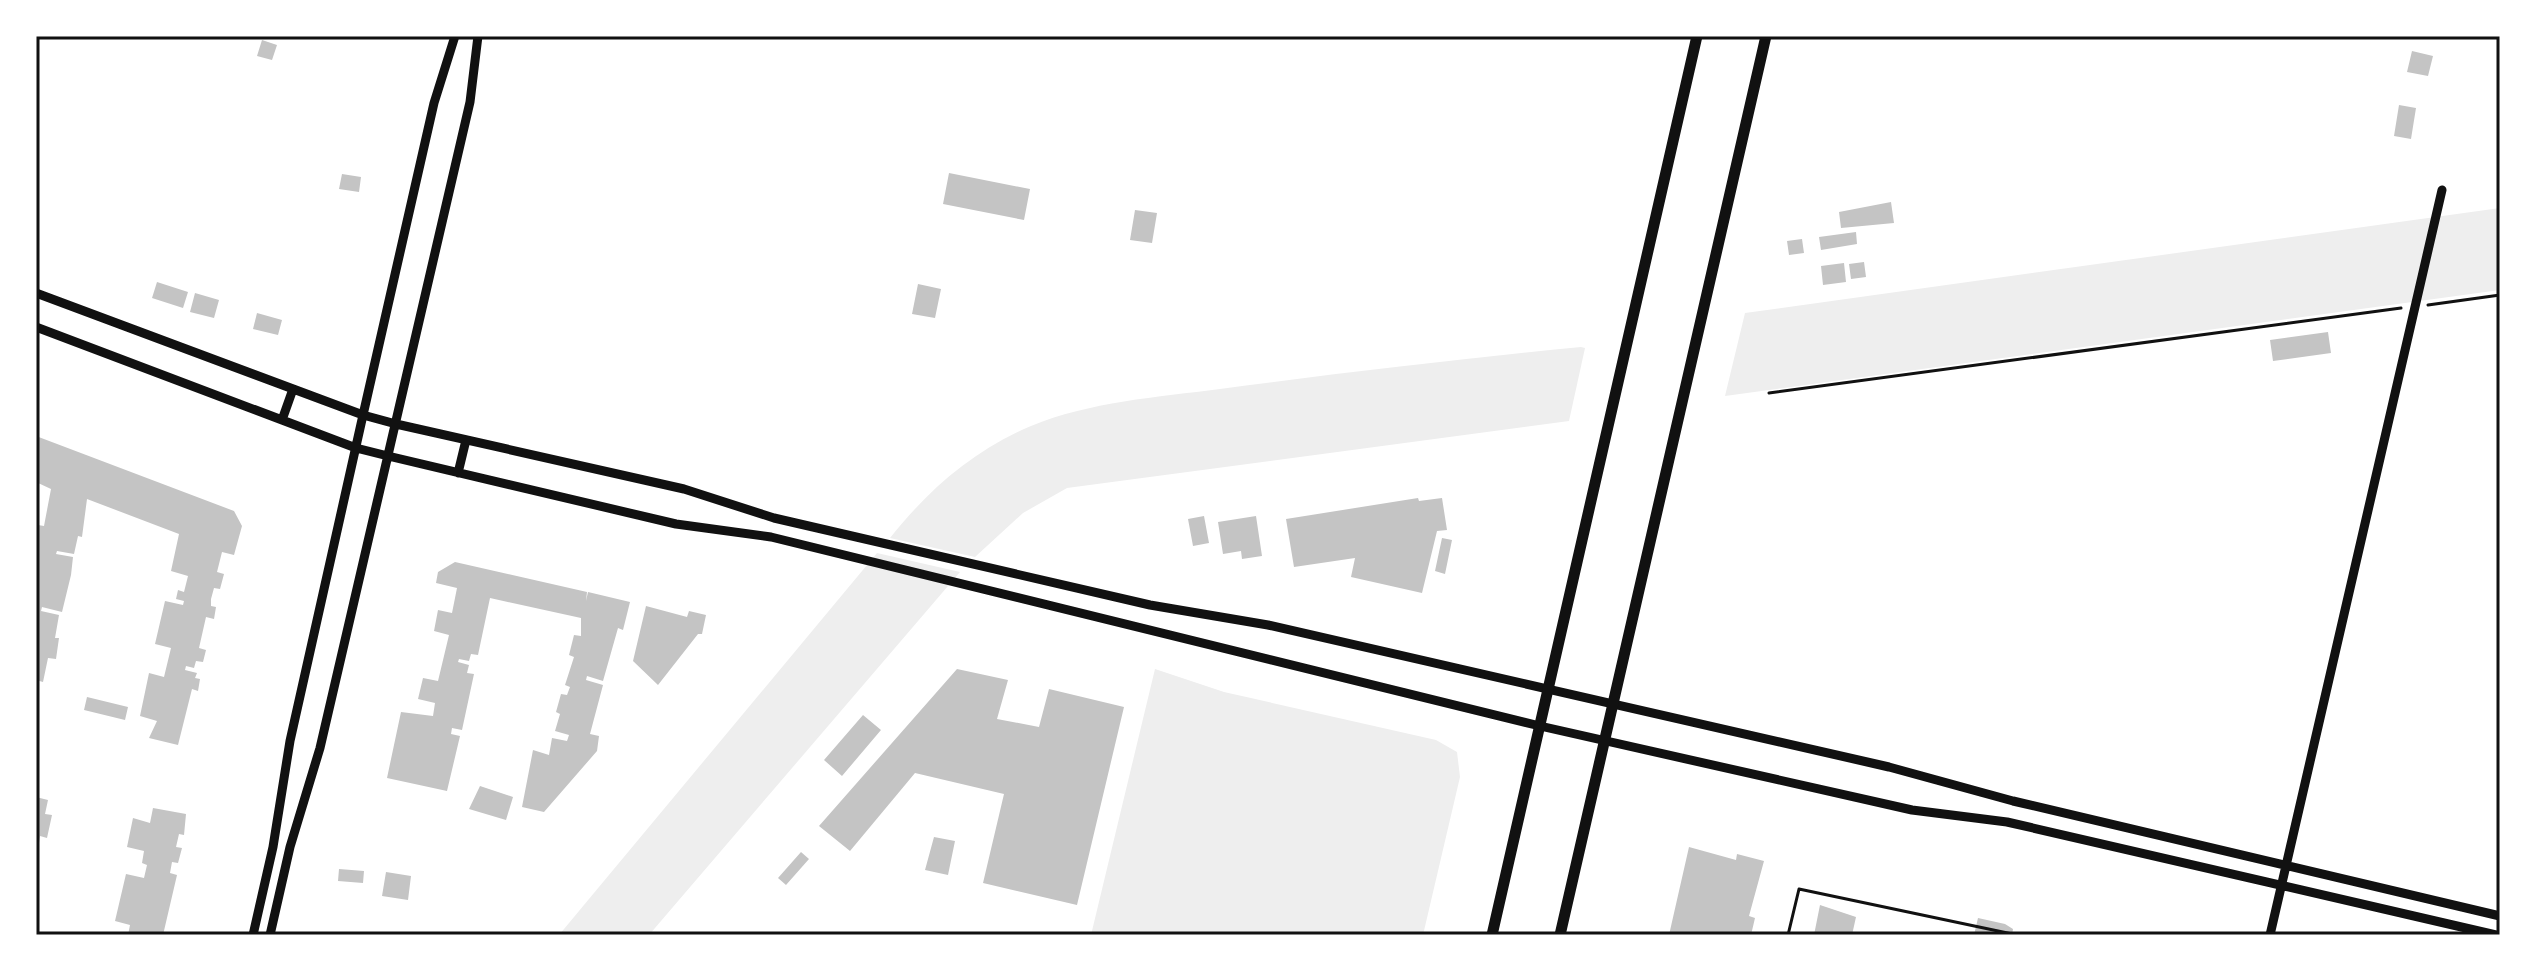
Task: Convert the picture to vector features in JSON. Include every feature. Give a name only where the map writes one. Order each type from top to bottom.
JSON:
[{"type":"main road","points":[[1492,935],[1697,36]]},
{"type":"main road","points":[[1560,935],[1766,36]]},
{"type":"street","points":[[253,935],[273,847],[290,741],[363,415],[434,103],[455,36]]},
{"type":"street","points":[[270,935],[290,847],[320,748],[396,424],[470,102],[478,36]]},
{"type":"street","points":[[2270,935],[2442,190]]},
{"type":"street","points":[[36,293],[363,415],[396,424],[684,489],[774,518],[1150,605],[1268,625],[1548,692],[1889,767],[2013,801],[2500,916]]},
{"type":"street","points":[[36,327],[356,448],[388,456],[676,524],[771,537],[1540,726],[1912,810],[2007,822],[2496,935]]},
{"type":"street","points":[[282,420],[293,389]]},
{"type":"street","points":[[458,473],[466,440]]},
{"type":"path","points":[[1769,393],[2500,295]]},
{"type":"path","points":[[1788,935],[1799,889],[2017,935]]},
{"type":"shaded area","points":[[2500,208],[2500,290],[1725,396],[1745,313]]},
{"type":"shaded area","points":[[1585,348],[1569,421],[1067,488],[1023,513],[975,557],[890,538],[936,488],[971,459],[1031,426],[1076,411],[1172,395],[1400,366]]},
{"type":"shaded area","points":[[877,553],[960,572],[649,935],[559,935]]},
{"type":"shaded area","points":[[1155,669],[1224,692],[1436,740],[1457,752],[1460,777],[1423,935],[1091,935]]},
{"type":"building","points":[[262,40],[277,45],[272,60],[257,56]]},
{"type":"building","points":[[2412,51],[2433,56],[2428,76],[2407,72]]},
{"type":"building","points":[[2399,105],[2416,108],[2411,139],[2394,136]]},
{"type":"building","points":[[949,173],[1030,189],[1024,220],[943,204]]},
{"type":"building","points":[[342,174],[361,177],[359,192],[339,189]]},
{"type":"building","points":[[1891,202],[1894,223],[1841,228],[1839,212]]},
{"type":"building","points":[[1135,210],[1157,213],[1152,243],[1130,240]]},
{"type":"building","points":[[1856,232],[1857,244],[1821,250],[1819,237]]},
{"type":"building","points":[[1802,239],[1804,253],[1789,255],[1787,241]]},
{"type":"building","points":[[1864,262],[1866,277],[1851,279],[1849,264]]},
{"type":"building","points":[[1844,263],[1846,282],[1823,285],[1821,266]]},
{"type":"building","points":[[157,282],[188,292],[183,308],[152,298]]},
{"type":"building","points":[[918,284],[941,289],[935,318],[912,314]]},
{"type":"building","points":[[195,293],[219,300],[214,318],[190,312]]},
{"type":"building","points":[[257,313],[282,320],[278,335],[253,329]]},
{"type":"building","points":[[2328,332],[2331,353],[2273,361],[2270,340]]},
{"type":"building","points":[[36,436],[234,511],[242,526],[234,555],[222,552],[217,572],[224,574],[220,589],[214,588],[211,599],[211,606],[216,607],[214,619],[206,617],[199,648],[206,650],[203,662],[196,661],[194,668],[186,666],[185,670],[197,673],[195,678],[200,679],[198,691],[192,689],[178,745],[149,738],[157,721],[140,716],[149,673],[164,677],[171,648],[155,644],[165,601],[183,605],[184,601],[176,599],[178,590],[184,592],[188,576],[171,571],[179,534],[87,499],[82,537],[78,536],[74,554],[57,551],[56,554],[73,557],[71,575],[62,612],[42,607],[41,611],[59,615],[55,638],[59,638],[56,659],[48,658],[43,682],[36,680],[36,534],[38,525],[44,526],[51,489],[36,482]]},
{"type":"building","points":[[1418,498],[1419,501],[1442,498],[1447,530],[1437,531],[1422,593],[1351,577],[1355,558],[1294,567],[1286,519]]},
{"type":"building","points":[[1204,516],[1209,543],[1193,546],[1188,519]]},
{"type":"building","points":[[1256,516],[1262,556],[1242,559],[1241,551],[1223,554],[1218,522]]},
{"type":"building","points":[[1442,538],[1452,540],[1445,574],[1435,571]]},
{"type":"building","points":[[455,562],[587,592],[586,601],[588,592],[630,602],[623,630],[618,628],[603,681],[587,676],[586,680],[603,685],[590,734],[599,736],[597,751],[544,812],[522,807],[533,750],[549,755],[552,738],[567,741],[569,735],[555,731],[560,714],[556,712],[561,694],[567,695],[570,687],[565,685],[574,657],[569,655],[574,635],[581,636],[581,618],[490,598],[478,655],[471,654],[469,661],[459,659],[458,662],[469,665],[467,673],[474,674],[462,730],[452,728],[451,734],[460,736],[447,791],[387,778],[401,712],[433,716],[435,703],[418,699],[423,678],[438,681],[449,635],[434,631],[438,610],[452,613],[457,588],[436,583],[438,572]]},
{"type":"building","points":[[646,606],[687,617],[689,611],[706,615],[702,634],[698,634],[658,685],[633,661]]},
{"type":"building","points":[[957,669],[1008,680],[997,719],[1039,727],[1049,689],[1124,707],[1077,905],[983,883],[1004,794],[915,773],[850,851],[819,826]]},
{"type":"building","points":[[87,697],[128,707],[125,720],[84,710]]},
{"type":"building","points":[[863,715],[881,730],[842,776],[824,760]]},
{"type":"building","points":[[480,786],[513,797],[506,820],[469,809]]},
{"type":"building","points":[[36,797],[48,800],[45,814],[52,815],[47,838],[40,836],[39,843]]},
{"type":"building","points":[[153,808],[186,814],[184,835],[179,834],[176,847],[182,848],[178,863],[172,862],[170,873],[177,875],[163,935],[128,935],[130,925],[115,921],[126,874],[144,878],[147,865],[142,863],[144,851],[127,847],[133,818],[150,823]]},
{"type":"building","points":[[934,837],[955,841],[948,875],[925,870]]},
{"type":"building","points":[[1689,847],[1736,860],[1737,854],[1764,861],[1749,916],[1755,918],[1751,935],[1669,935]]},
{"type":"building","points":[[801,852],[809,859],[786,885],[778,878]]},
{"type":"building","points":[[339,869],[364,871],[363,883],[338,881]]},
{"type":"building","points":[[386,872],[411,876],[408,900],[382,896]]},
{"type":"building","points":[[1820,905],[1856,917],[1852,935],[1814,935]]},
{"type":"building","points":[[1978,918],[2005,924],[2013,929],[2012,935],[1974,935]]}]
